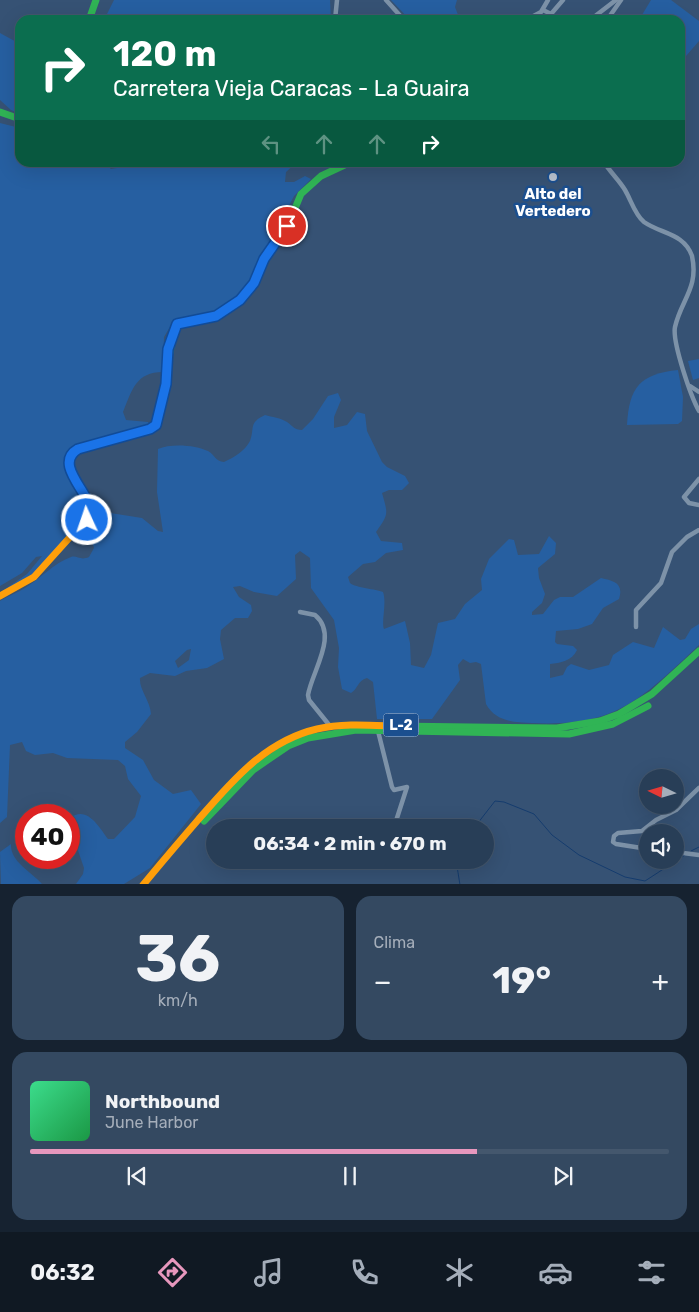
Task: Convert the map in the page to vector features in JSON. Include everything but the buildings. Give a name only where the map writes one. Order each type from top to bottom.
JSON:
[{"type":"main road","points":[[91,15],[96,0]]},
{"type":"main road","points":[[0,112],[15,117]]},
{"type":"main road","points":[[0,596],[34,577],[89,516],[90,507],[88,499],[68,464],[72,454],[78,449],[150,429],[156,425],[166,384],[169,345],[177,324],[216,316],[240,300],[254,283],[264,259],[286,230],[301,194],[321,176],[345,167]]},
{"type":"main road","name":"L-2","points":[[143,884],[229,783],[248,764],[286,739],[330,726],[557,728],[585,726],[611,718],[638,705],[664,685],[699,651]]},
{"type":"main road","name":"L-2","points":[[151,884],[234,787],[262,761],[284,747],[311,736],[340,731],[557,734],[592,730],[613,724],[641,710],[668,690],[699,659]]},
{"type":"street","points":[[336,15],[337,0]]},
{"type":"street","points":[[386,0],[400,15]]},
{"type":"street","points":[[534,15],[542,10],[548,0]]},
{"type":"street","points":[[542,10],[551,14],[562,2],[568,0]]},
{"type":"street","points":[[596,15],[616,0]]},
{"type":"street","points":[[610,15],[620,0]]},
{"type":"street","points":[[607,167],[644,222],[671,234],[686,245],[692,256],[696,268],[695,282],[675,330],[689,385],[699,409]]},
{"type":"street","points":[[689,385],[699,392]]},
{"type":"street","points":[[699,479],[684,497],[689,503],[699,505]]},
{"type":"street","points":[[636,627],[637,609],[661,583],[672,552],[686,537],[699,530]]},
{"type":"street","points":[[300,612],[315,615],[324,628],[323,650],[308,695],[309,700],[330,726]]},
{"type":"street","points":[[378,731],[392,787],[394,790],[407,787],[397,819]]},
{"type":"street","points":[[651,824],[676,810],[699,788]]},
{"type":"street","points":[[639,831],[618,833],[614,836],[613,842],[639,848]]},
{"type":"street","points":[[684,853],[699,855]]},
{"type":"shaded area","points":[[114,0],[330,0],[331,15],[106,15]]},
{"type":"shaded area","points":[[391,0],[457,0],[455,7],[458,15],[405,15]]},
{"type":"shaded area","points":[[651,0],[671,0],[699,21],[699,41],[685,57],[685,15],[642,15]]},
{"type":"shaded area","points":[[0,33],[15,41],[15,112],[0,100]]},
{"type":"shaded area","points":[[0,123],[15,127],[15,167],[109,167],[111,169],[118,167],[292,167],[286,172],[285,182],[294,182],[305,176],[311,179],[294,196],[241,294],[219,310],[175,321],[171,325],[164,337],[163,372],[147,375],[136,384],[123,412],[126,420],[148,422],[149,425],[77,444],[67,452],[66,469],[83,501],[86,509],[85,517],[35,574],[1,592],[27,574],[42,556],[36,557],[22,573],[0,586]]},
{"type":"shaded area","points":[[699,359],[699,378],[693,380],[688,361]]},
{"type":"shaded area","points":[[678,370],[683,397],[682,421],[678,424],[627,425],[630,401],[639,385],[654,375]]},
{"type":"shaded area","points":[[338,393],[341,400],[334,417],[334,428],[347,425],[357,412],[365,414],[367,431],[382,462],[387,467],[405,476],[409,483],[402,490],[389,490],[382,493],[386,514],[376,532],[381,541],[402,543],[403,550],[386,553],[375,562],[363,564],[348,577],[353,585],[383,592],[384,629],[405,621],[410,643],[411,665],[424,668],[431,655],[438,623],[455,619],[465,604],[482,590],[481,579],[489,559],[509,539],[514,540],[518,555],[539,554],[549,536],[556,543],[555,554],[538,568],[539,578],[545,594],[542,603],[532,612],[532,615],[543,614],[554,600],[560,597],[573,597],[601,578],[617,584],[620,589],[619,599],[603,608],[592,624],[578,629],[556,631],[555,642],[557,644],[573,646],[577,650],[569,659],[550,664],[550,678],[563,675],[571,664],[589,670],[609,665],[613,655],[633,642],[654,648],[663,627],[680,640],[685,639],[691,629],[699,624],[699,645],[660,681],[626,706],[586,720],[561,723],[532,723],[500,718],[486,704],[481,664],[476,662],[470,663],[463,659],[458,665],[460,680],[432,719],[377,719],[373,682],[367,678],[364,679],[351,693],[342,689],[338,667],[339,648],[334,620],[311,588],[310,558],[300,551],[295,555],[296,579],[277,596],[254,592],[240,586],[233,587],[239,597],[251,605],[252,611],[248,618],[235,618],[221,630],[220,639],[224,659],[207,668],[186,671],[175,676],[150,673],[140,678],[141,687],[149,704],[151,714],[137,732],[125,742],[125,748],[143,760],[154,780],[173,794],[191,790],[201,804],[150,868],[124,884],[76,884],[83,874],[84,868],[80,856],[80,814],[92,819],[108,839],[114,839],[135,817],[141,796],[128,779],[125,766],[118,760],[67,758],[53,753],[35,755],[26,751],[22,742],[10,745],[7,817],[0,823],[0,601],[25,588],[65,560],[73,557],[89,557],[94,548],[88,533],[89,526],[104,512],[142,518],[158,531],[163,532],[157,492],[158,449],[176,445],[197,447],[208,451],[224,462],[238,454],[248,445],[254,423],[265,415],[287,422],[299,430],[302,430],[313,419],[328,396]],"holes":[[[191,649],[189,660],[178,668],[175,661],[187,650]]]},
{"type":"shaded area","points":[[11,844],[15,857],[15,869],[25,869],[42,884],[1,884],[0,852]]},
{"type":"waterway","points":[[481,819],[495,801],[504,802],[534,814],[552,835],[579,855],[625,877],[645,881],[685,855]]},
{"type":"waterway","points":[[691,851],[699,847]]},
{"type":"waterway","points":[[457,869],[460,884]]},
{"type":"traffic: fast","points":[[91,15],[96,0]]},
{"type":"traffic: fast","points":[[0,112],[15,117]]},
{"type":"traffic: fast","points":[[158,416],[177,324],[216,316],[240,300],[254,283],[264,259],[286,230],[301,194],[321,176],[340,167]]},
{"type":"traffic: fast","points":[[394,726],[557,728],[600,721],[619,714],[652,694],[699,651]]},
{"type":"traffic: fast","points":[[204,821],[253,770],[288,746],[308,738],[356,730],[569,734],[613,724],[648,706]]},
{"type":"traffic: slow","points":[[0,596],[34,577],[89,516],[86,496],[68,464],[72,454],[78,449],[150,429],[156,425],[158,416]]},
{"type":"traffic: slow","points":[[144,884],[210,806],[236,778],[265,753],[298,735],[326,727],[355,725],[394,726]]},
{"type":"place","name":"Alto del Vertedero","points":[[553,177]]},
{"type":"route","points":[[87,520],[90,511],[88,499],[78,485],[68,464],[72,454],[78,449],[150,429],[156,425],[166,384],[168,349],[177,324],[216,316],[240,300],[254,283],[264,259],[287,226]]}]
